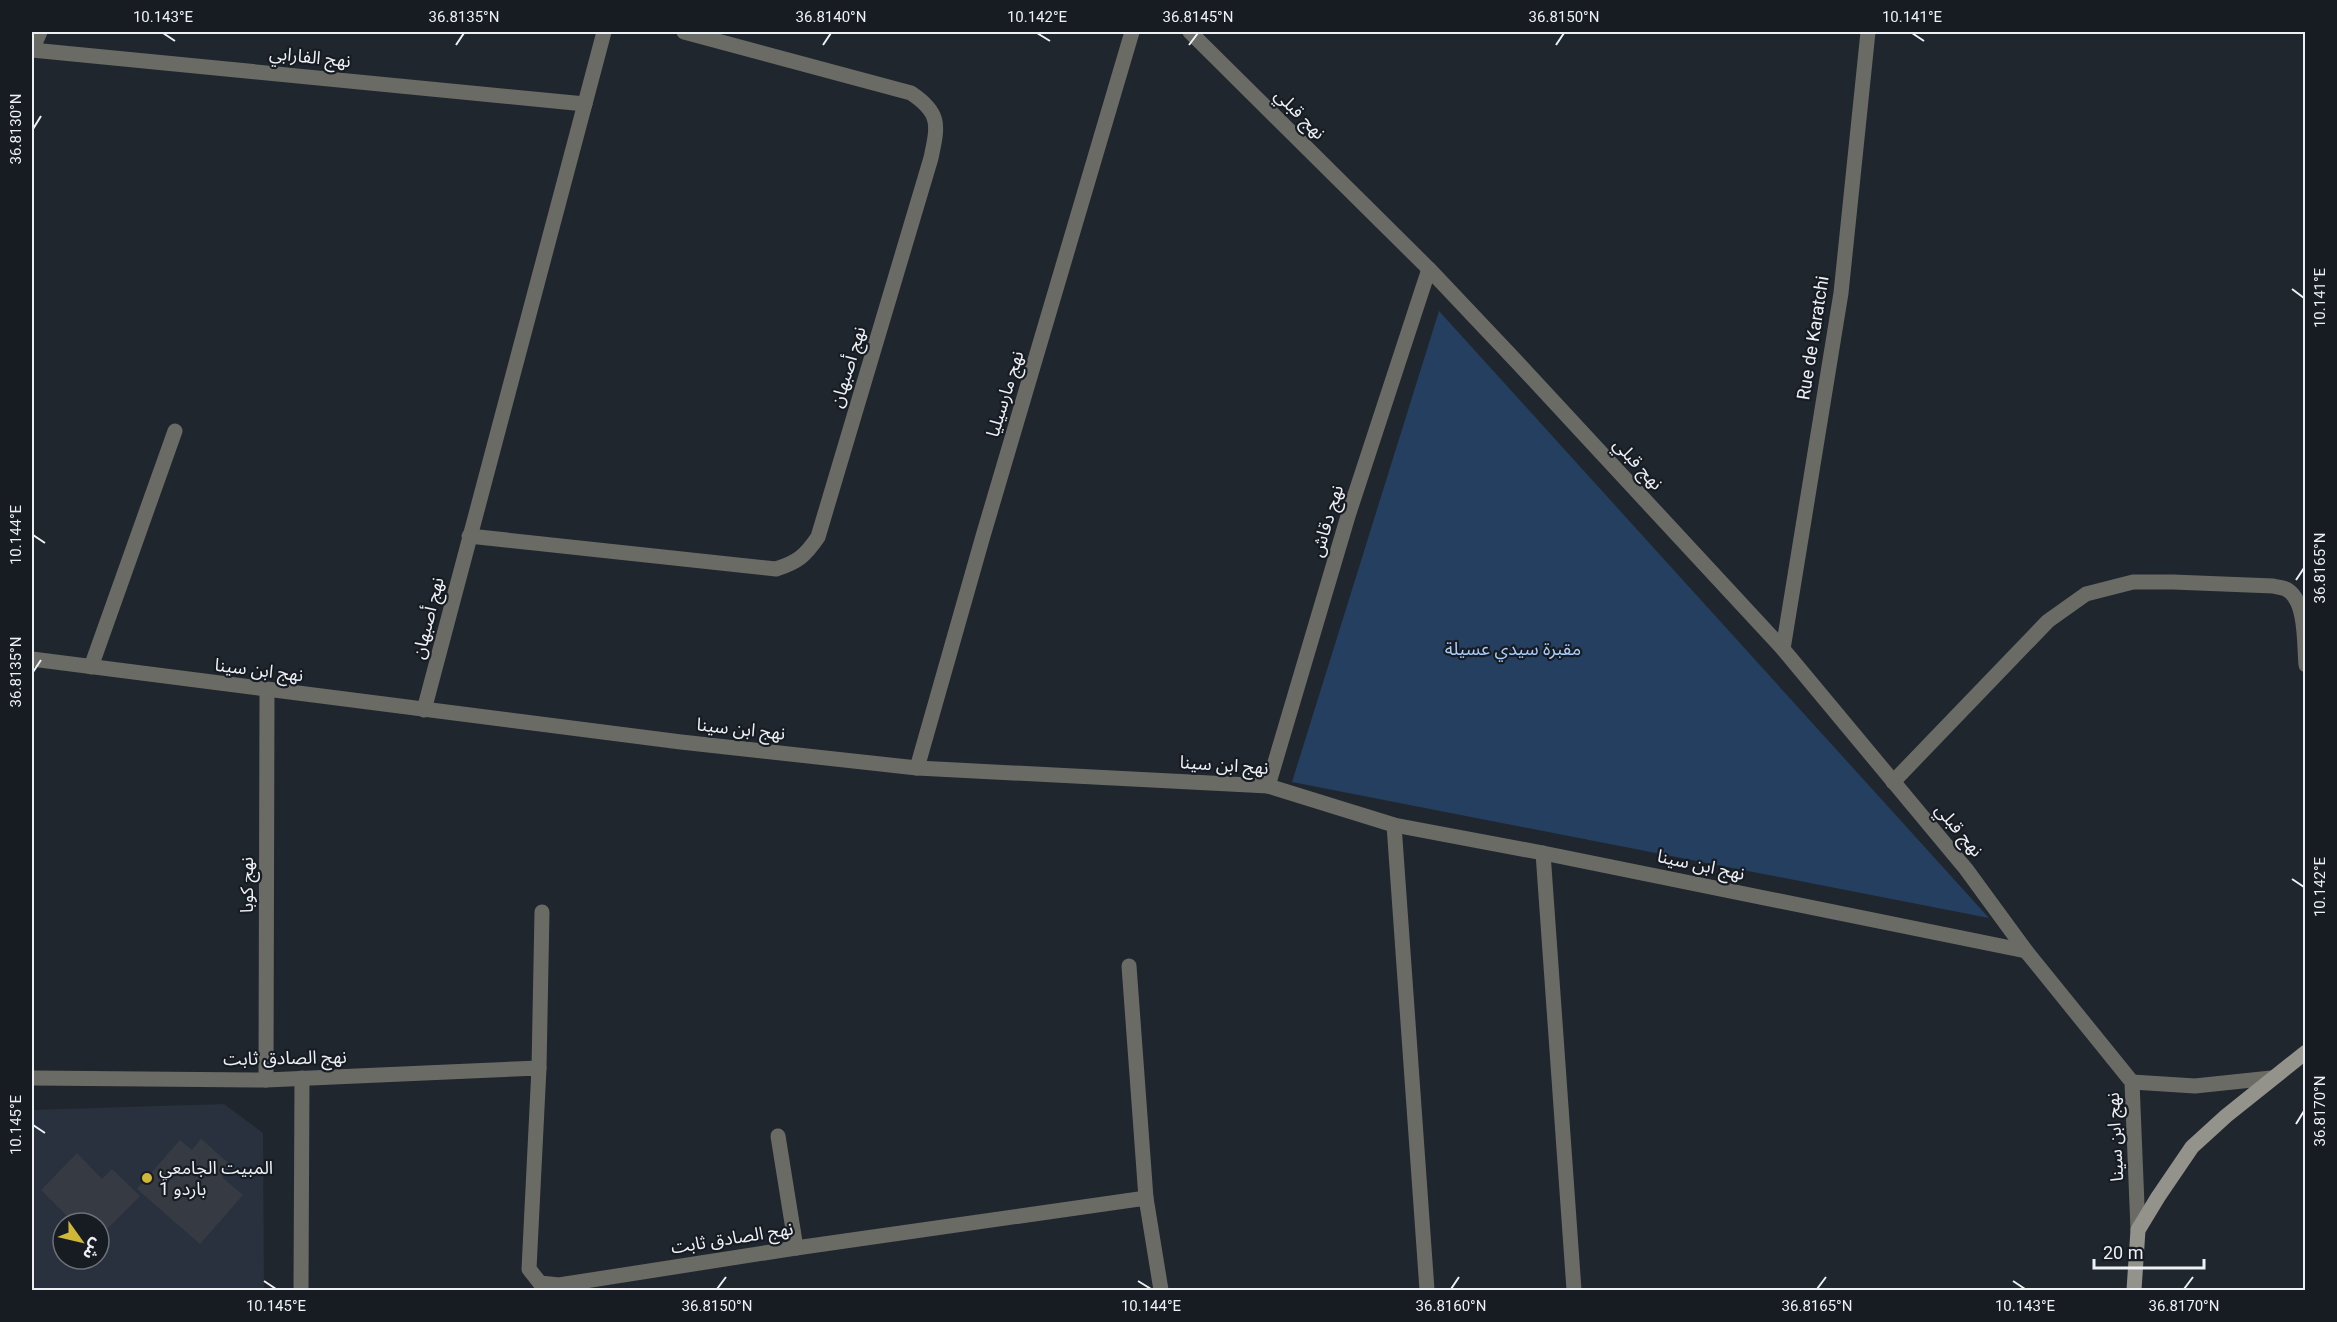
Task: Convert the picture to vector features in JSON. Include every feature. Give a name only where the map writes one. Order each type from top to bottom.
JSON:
[{"type":"street","points":[[32,50],[40,32]]},
{"type":"street","name":"نهج أصبهان","points":[[424,710],[604,32]]},
{"type":"street","name":"نهج أصبهان","points":[[469,536],[758,569],[776,569],[795,563],[808,552],[818,537],[931,158],[936,135],[935,117],[926,103],[911,93],[684,32]]},
{"type":"street","name":"نهج مارسيليا","points":[[917,768],[1132,32]]},
{"type":"street","name":"نهج قبلي","points":[[1192,32],[1429,269],[1784,649],[1966,870],[2026,951]]},
{"type":"street","name":"Rue de Karatchi","points":[[1784,649],[1841,293],[1868,32]]},
{"type":"street","name":"نهج الفارابي","points":[[32,50],[585,104]]},
{"type":"street","name":"نهج دقاش","points":[[1268,786],[1348,516],[1429,269]]},
{"type":"street","points":[[92,667],[175,431]]},
{"type":"street","points":[[1893,782],[2048,621],[2086,594],[2133,582],[2272,586],[2286,590],[2296,597],[2302,613],[2306,665]]},
{"type":"street","name":"نهج ابن سينا","points":[[32,659],[267,691],[681,742],[917,768],[1268,786],[1394,825],[2026,951],[2132,1082],[2138,1230],[2134,1290]]},
{"type":"street","name":"نهج كوبا","points":[[266,1080],[267,691]]},
{"type":"street","points":[[1394,825],[1427,1290]]},
{"type":"street","points":[[1543,853],[1574,1290]]},
{"type":"street","name":"نهج الصادق ثابت","points":[[542,912],[539,1068],[529,1269],[540,1283],[559,1285],[796,1248],[1146,1198]]},
{"type":"street","points":[[1129,966],[1146,1198],[1161,1290]]},
{"type":"street","points":[[2138,1230],[2192,1147],[2271,1078],[2306,1052]]},
{"type":"street","name":"نهج الصادق ثابت","points":[[32,1078],[266,1080],[539,1068]]},
{"type":"street","points":[[301,1290],[302,1078]]},
{"type":"street","points":[[2132,1082],[2195,1086],[2271,1078]]},
{"type":"street","points":[[778,1136],[796,1248]]},
{"type":"shaded area","name":"المبيت الجامعي باردو 1","points":[[224,1104],[263,1133],[264,1290],[32,1290],[32,1110]]},
{"type":"green space","name":"مقبرة سيدي عسيلة","points":[[1439,311],[1989,918],[1292,782]]},
{"type":"building","points":[[201,1139],[232,1166],[222,1177],[243,1195],[200,1244],[137,1189],[180,1140],[192,1150]]},
{"type":"building","points":[[77,1153],[102,1179],[112,1169],[140,1196],[111,1225],[111,1211],[62,1211],[41,1190]]},
{"type":"building","points":[[32,1187],[34,1187],[34,1243],[32,1243]]},
{"type":"place","name":"المبيت الجامعي باردو 1","points":[[147,1178]]}]
